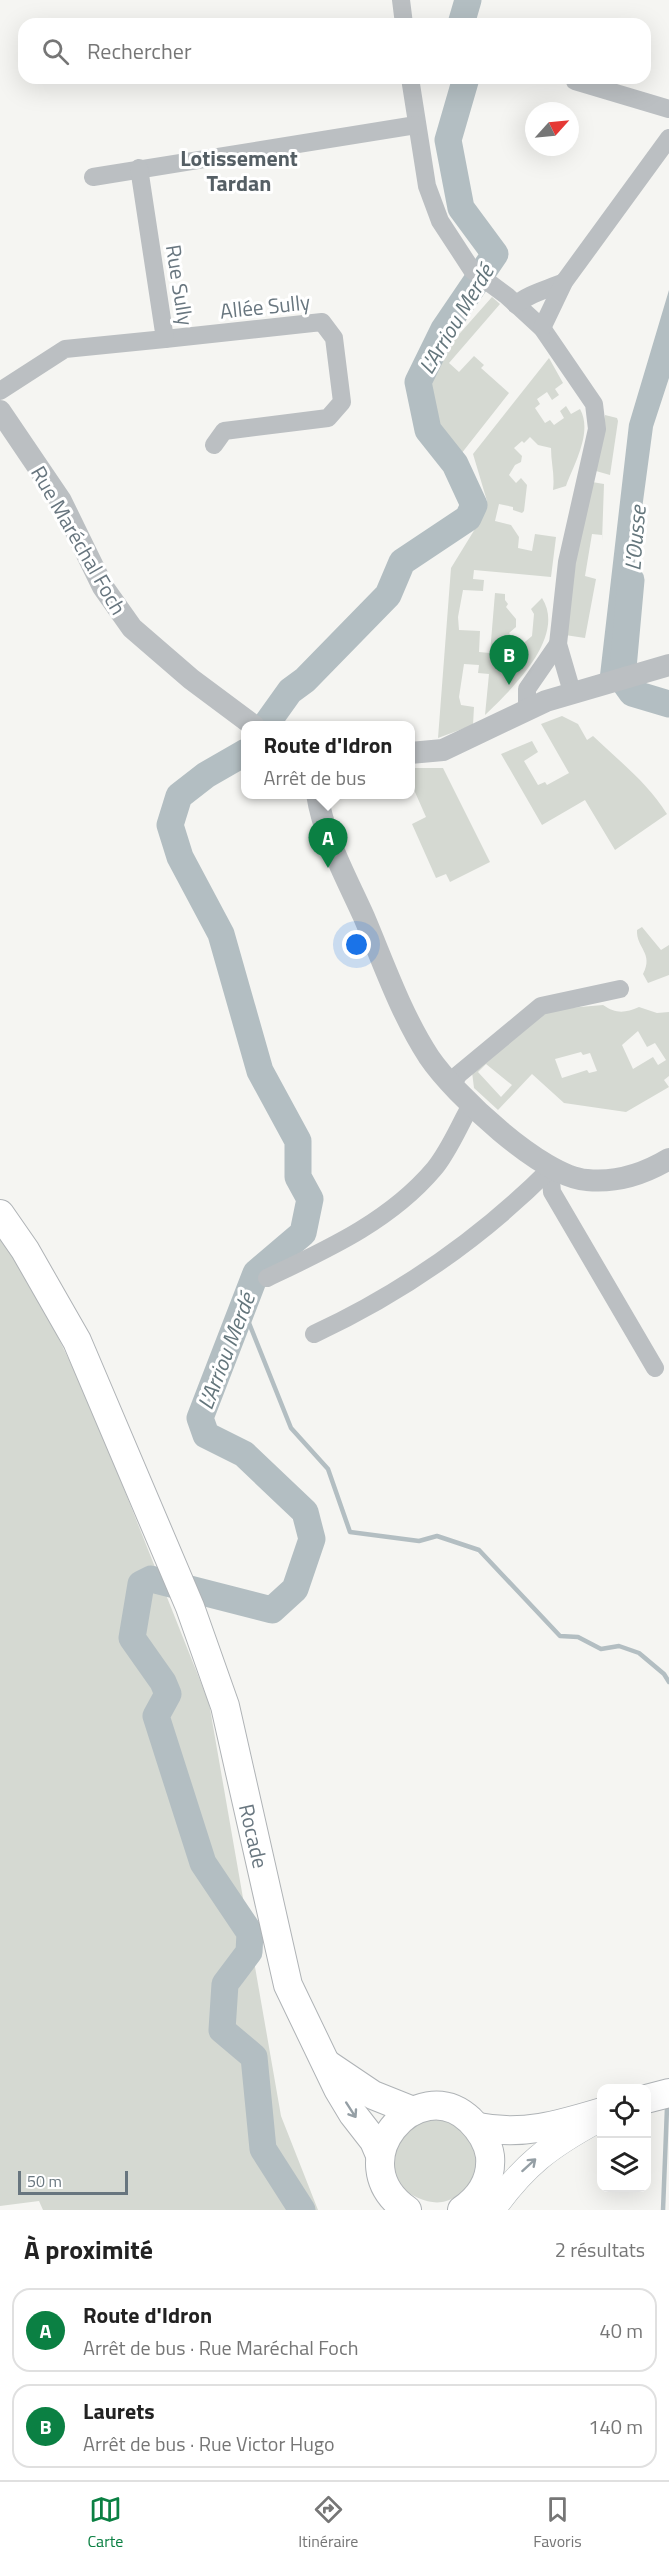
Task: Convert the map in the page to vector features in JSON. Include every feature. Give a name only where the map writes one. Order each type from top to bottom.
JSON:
[{"type":"main road","name":"Rocade","points":[[0,1215],[48,1288],[77,1341],[190,1607],[225,1706],[288,1985],[325,2063],[353,2114],[374,2141],[380,2155]]},
{"type":"main road","points":[[325,2063],[374,2095],[413,2111]]},
{"type":"main road","points":[[651,2098],[669,2093]]},
{"type":"main road","points":[[407,2210],[396,2202],[386,2188],[380,2172],[380,2155],[386,2136],[397,2121],[413,2111],[427,2107],[448,2109],[467,2117],[478,2127],[486,2140],[490,2169]]},
{"type":"main road","points":[[478,2127],[505,2132],[551,2127],[597,2113]]},
{"type":"main road","points":[[492,2210],[515,2177],[542,2153],[597,2121]]},
{"type":"main road","points":[[462,2210],[474,2202],[484,2187],[490,2169],[506,2151],[551,2127]]},
{"type":"street","points":[[401,0],[403,18]]},
{"type":"street","points":[[411,84],[427,186],[440,221],[477,273],[542,328],[594,404],[597,429],[567,562],[558,644],[572,692]]},
{"type":"street","points":[[585,84],[669,109]]},
{"type":"street","points":[[93,177],[416,125]]},
{"type":"street","points":[[542,328],[564,282],[669,138]]},
{"type":"street","name":"Rue Sully","points":[[0,391],[65,349],[165,339],[140,168]]},
{"type":"street","points":[[516,305],[524,297],[541,293],[564,282]]},
{"type":"street","name":"Allée Sully","points":[[165,339],[322,322],[334,338],[342,402],[328,418],[224,431],[214,445]]},
{"type":"street","name":"Rue Maréchal Foch","points":[[0,411],[61,501],[103,587],[132,628],[191,679],[248,721]]},
{"type":"street","points":[[527,709],[527,689],[558,644]]},
{"type":"street","points":[[415,753],[443,750],[527,709],[572,692],[669,665],[669,660]]},
{"type":"street","points":[[318,799],[331,847],[410,1022],[430,1058],[471,1105],[550,1169],[586,1180],[624,1178],[647,1172],[669,1159]]},
{"type":"street","points":[[452,1084],[459,1074],[541,1006],[620,989]]},
{"type":"street","points":[[267,1278],[339,1244],[408,1197],[436,1167],[471,1105]]},
{"type":"street","points":[[314,1335],[361,1312],[439,1264],[515,1203],[550,1169]]},
{"type":"street","points":[[550,1169],[552,1192],[655,1368]]},
{"type":"shaded area","points":[[492,297],[500,304],[449,363],[459,372],[474,356],[484,365],[481,368],[509,393],[461,454],[434,420],[430,385],[438,358]]},
{"type":"shaded area","points":[[549,358],[563,383],[555,389],[559,395],[552,400],[547,392],[537,399],[540,404],[535,408],[545,423],[550,420],[554,425],[564,418],[560,411],[566,406],[571,414],[580,409],[584,428],[581,448],[566,486],[553,490],[551,448],[538,445],[530,437],[524,443],[522,441],[514,448],[522,456],[521,462],[515,465],[509,475],[516,483],[521,478],[527,485],[524,511],[522,513],[513,510],[513,507],[499,504],[495,521],[511,525],[519,537],[518,548],[532,551],[535,534],[556,537],[551,577],[474,570],[473,579],[484,580],[483,591],[463,590],[458,617],[459,630],[480,631],[479,652],[490,653],[495,593],[505,594],[508,604],[506,607],[516,619],[516,627],[509,633],[520,646],[532,636],[534,614],[531,609],[542,598],[548,613],[547,629],[542,646],[533,662],[485,715],[489,674],[478,673],[479,665],[464,664],[459,697],[461,705],[474,707],[473,725],[438,738],[451,568],[478,524],[487,501],[473,454]]},
{"type":"shaded area","points":[[605,415],[617,418],[618,421],[610,475],[596,471]]},
{"type":"shaded area","points":[[592,482],[604,484],[602,541],[602,535],[592,534],[585,576],[596,579],[585,638],[565,635],[574,561]]},
{"type":"shaded area","points":[[562,716],[578,724],[587,740],[593,736],[623,763],[651,792],[667,814],[615,850],[585,800],[542,825],[501,754],[532,741],[538,752],[524,761],[538,785],[545,782],[547,785],[569,773],[541,724]]},
{"type":"shaded area","points":[[415,768],[443,768],[490,862],[450,882],[446,874],[436,878],[412,824],[426,817],[415,792]]},
{"type":"shaded area","points":[[642,927],[661,950],[669,945],[669,975],[648,983],[643,974],[647,961],[646,956],[637,936],[637,930]]},
{"type":"shaded area","points":[[603,1005],[621,1012],[639,1007],[657,1013],[669,1012],[669,1076],[664,1080],[669,1087],[626,1112],[564,1103],[532,1074],[498,1110],[474,1088],[472,1072],[546,1010]],"holes":[[[638,1031],[647,1047],[655,1043],[666,1060],[658,1065],[653,1057],[633,1069],[622,1045]],[[581,1052],[583,1055],[590,1053],[597,1071],[589,1073],[587,1070],[562,1078],[555,1059]],[[486,1064],[512,1085],[501,1097],[478,1072]]]},
{"type":"shaded area","points":[[0,1218],[89,1401],[209,1703],[281,2116],[318,2210],[43,2210],[39,2201],[0,2206]]},
{"type":"shaded area","points":[[428,2114],[470,2130],[480,2174],[459,2194],[440,2202],[430,2202],[394,2184],[393,2140]]},
{"type":"water","name":"L'Ousse","points":[[669,290],[669,378],[653,427],[626,628],[635,664],[600,675],[629,424]]},
{"type":"waterway","name":"L'Arriou Merdé","points":[[463,18],[468,0]]},
{"type":"waterway","name":"L'Arriou Merdé","points":[[269,721],[290,691],[305,680],[388,595],[402,562],[468,518],[474,505],[455,464],[428,430],[418,382],[444,329],[495,254],[461,208],[448,140],[464,84]]},
{"type":"waterway","name":"L'Ousse","points":[[631,580],[622,679],[632,693],[669,704]]},
{"type":"waterway","name":"L'Arriou Merdé","points":[[241,755],[206,775],[179,796],[170,825],[180,857],[221,934],[260,1071],[298,1141],[298,1177],[310,1199],[303,1233],[256,1273],[200,1418],[206,1435],[244,1454],[305,1512],[312,1539],[295,1589],[272,1610],[151,1579],[141,1584],[132,1638],[163,1682],[168,1694],[156,1716],[203,1863],[250,1933],[249,1952],[225,1984],[222,2030],[254,2057],[263,2149],[302,2210]]},
{"type":"waterway","points":[[243,1308],[291,1428],[328,1469],[350,1532],[419,1541],[437,1536],[479,1550],[560,1636],[578,1637],[601,1649],[619,1646],[639,1653],[664,1674],[669,1682]]},
{"type":"waterway","points":[[663,2210],[667,2108]]},
{"type":"place","name":"Laurets","points":[[509,685]]},
{"type":"place","name":"Route d'Idron","points":[[328,868]]},
{"type":"district","name":"Lotissement Tardan","points":[[239,170]]}]
